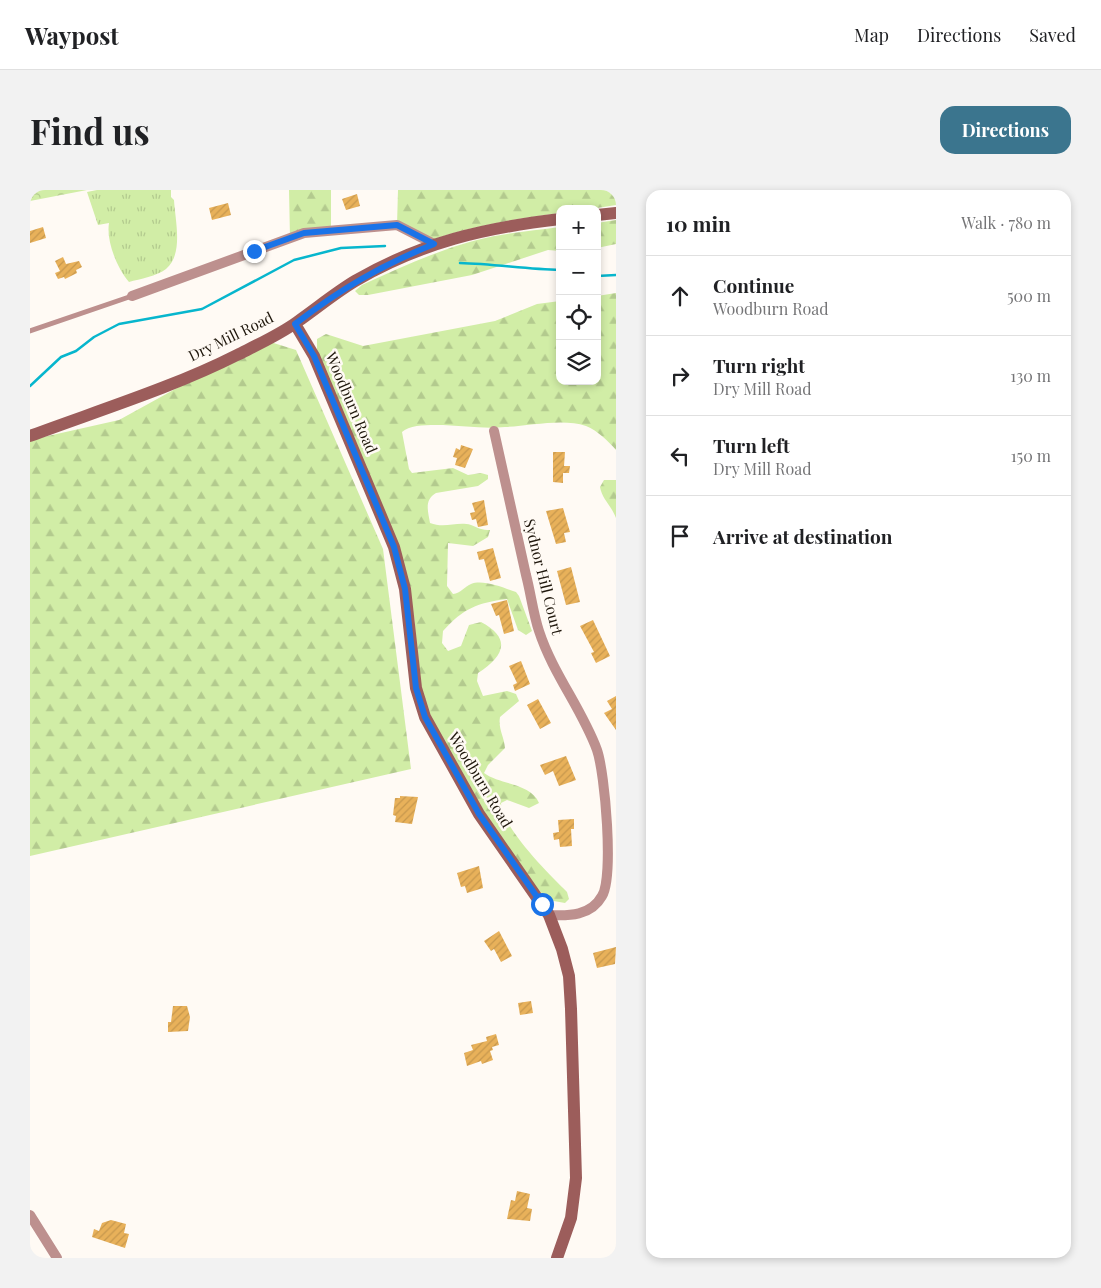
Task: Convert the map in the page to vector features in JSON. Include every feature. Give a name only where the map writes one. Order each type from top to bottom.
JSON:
[{"type":"street","points":[[601,215],[616,213]]},
{"type":"street","name":"Dry Mill Road","points":[[30,436],[236,356],[295,324],[331,296],[357,280],[389,263],[434,244],[472,232],[556,220]]},
{"type":"street","points":[[132,296],[304,233],[397,225],[434,244]]},
{"type":"street","name":"Woodburn Road","points":[[295,324],[314,356],[394,547],[405,589],[416,688],[425,717],[479,814],[549,915],[569,976],[574,1070],[576,1178],[571,1218],[557,1258]]},
{"type":"street","name":"Sydnor Hill Court","points":[[494,431],[538,629],[554,668],[595,745],[604,783],[607,863],[604,892],[595,905],[584,912],[566,916],[549,915]]},
{"type":"street","points":[[30,1214],[57,1258]]},
{"type":"lane","points":[[30,331],[132,296]]},
{"type":"green space","points":[[30,190],[87,190],[30,201]]},
{"type":"green space","points":[[97,190],[171,190],[177,227],[177,246],[172,263],[166,269],[129,282],[113,254],[109,238],[109,223],[98,225],[87,192]]},
{"type":"green space","points":[[289,190],[331,190],[331,231],[290,238]]},
{"type":"green space","points":[[398,190],[616,190],[616,205],[601,207],[601,205],[556,205],[556,214],[460,231],[428,241],[397,225]]},
{"type":"green space","points":[[616,220],[616,244],[601,247],[601,222]]},
{"type":"green space","points":[[556,227],[556,251],[548,250],[472,275],[368,295],[359,295],[355,291],[362,285],[460,245],[519,232]]},
{"type":"green space","points":[[616,293],[616,450],[590,428],[567,423],[490,428],[427,425],[416,426],[402,432],[409,469],[412,473],[453,468],[468,475],[481,473],[488,475],[488,479],[478,486],[436,493],[428,502],[430,523],[435,525],[466,524],[490,530],[488,537],[473,546],[448,543],[447,586],[453,594],[476,583],[493,585],[516,592],[532,631],[526,635],[518,630],[507,599],[487,602],[465,612],[443,631],[442,643],[448,651],[461,646],[469,625],[481,622],[491,628],[501,641],[501,648],[494,661],[478,673],[477,681],[483,696],[507,691],[516,694],[519,701],[500,717],[505,748],[488,765],[484,773],[522,788],[535,796],[539,803],[529,808],[507,800],[501,803],[503,813],[509,825],[528,850],[567,892],[569,899],[565,903],[548,900],[533,884],[498,835],[428,716],[418,672],[414,616],[317,351],[317,339],[326,334],[363,346],[495,321],[537,304],[556,302],[556,385],[601,385],[601,295]]},
{"type":"green space","points":[[264,340],[296,350],[383,549],[411,769],[30,856],[30,440],[119,420]]},
{"type":"green space","points":[[604,480],[616,480],[616,518],[601,491],[600,487]]},
{"type":"building","points":[[357,194],[360,206],[346,210],[342,199]]},
{"type":"building","points":[[228,203],[231,215],[212,220],[209,208]]},
{"type":"building","points":[[43,227],[46,238],[30,243],[30,231]]},
{"type":"building","points":[[63,257],[66,264],[79,261],[82,267],[76,270],[77,273],[65,279],[64,277],[58,279],[55,273],[60,271],[55,261]]},
{"type":"building","points":[[461,445],[473,449],[465,468],[455,465],[457,458],[453,457],[456,448],[460,450]]},
{"type":"building","points":[[553,452],[565,452],[564,466],[570,466],[569,473],[563,473],[563,483],[553,482]]},
{"type":"building","points":[[484,500],[488,525],[478,527],[476,519],[472,520],[470,513],[475,512],[472,503]]},
{"type":"building","points":[[563,508],[570,532],[564,533],[566,542],[556,544],[546,511]]},
{"type":"building","points":[[493,548],[501,578],[490,581],[484,559],[479,560],[477,552]]},
{"type":"building","points":[[571,567],[580,602],[566,605],[557,571]]},
{"type":"building","points":[[507,600],[514,631],[504,634],[499,615],[496,616],[491,604]]},
{"type":"building","points":[[593,620],[610,656],[596,663],[591,653],[594,652],[580,626]]},
{"type":"building","points":[[521,661],[530,684],[515,691],[513,685],[517,683],[509,666]]},
{"type":"building","points":[[616,696],[616,730],[604,713],[612,709],[607,701]]},
{"type":"building","points":[[538,699],[551,723],[540,729],[527,705]]},
{"type":"building","points":[[566,756],[576,780],[559,786],[553,771],[545,775],[540,765]]},
{"type":"building","points":[[400,796],[418,797],[412,824],[395,822],[396,816],[393,815],[395,798],[400,798]]},
{"type":"building","points":[[574,819],[574,829],[571,829],[572,846],[560,847],[559,839],[554,840],[553,833],[559,832],[558,820]]},
{"type":"building","points":[[479,866],[483,888],[467,893],[465,886],[461,887],[457,873]]},
{"type":"building","points":[[499,931],[512,956],[501,962],[494,949],[491,951],[484,941]]},
{"type":"building","points":[[616,947],[615,964],[597,968],[593,953]]},
{"type":"building","points":[[531,1001],[533,1013],[520,1015],[518,1003]]},
{"type":"building","points":[[173,1006],[187,1006],[190,1017],[188,1031],[168,1032],[168,1022],[171,1022]]},
{"type":"building","points":[[496,1034],[499,1045],[492,1047],[493,1050],[490,1051],[493,1060],[482,1064],[481,1061],[467,1066],[464,1053],[473,1050],[471,1045],[487,1041],[486,1037]]},
{"type":"building","points":[[517,1191],[530,1194],[527,1208],[532,1209],[530,1221],[507,1219],[511,1200],[515,1201]]},
{"type":"building","points":[[111,1220],[126,1224],[124,1233],[129,1234],[125,1248],[92,1237],[94,1229],[99,1231],[102,1223]]},
{"type":"waterway","points":[[30,386],[61,357],[76,351],[94,337],[119,324],[202,309],[294,260],[341,248],[385,246]]},
{"type":"waterway","points":[[460,263],[556,270]]},
{"type":"waterway","points":[[601,276],[616,275]]},
{"type":"route","points":[[254,251],[304,233],[397,225],[434,244],[389,263],[357,280],[331,296],[295,324],[314,356],[399,562],[405,589],[416,688],[425,717],[450,765],[479,814],[542,904]]}]
